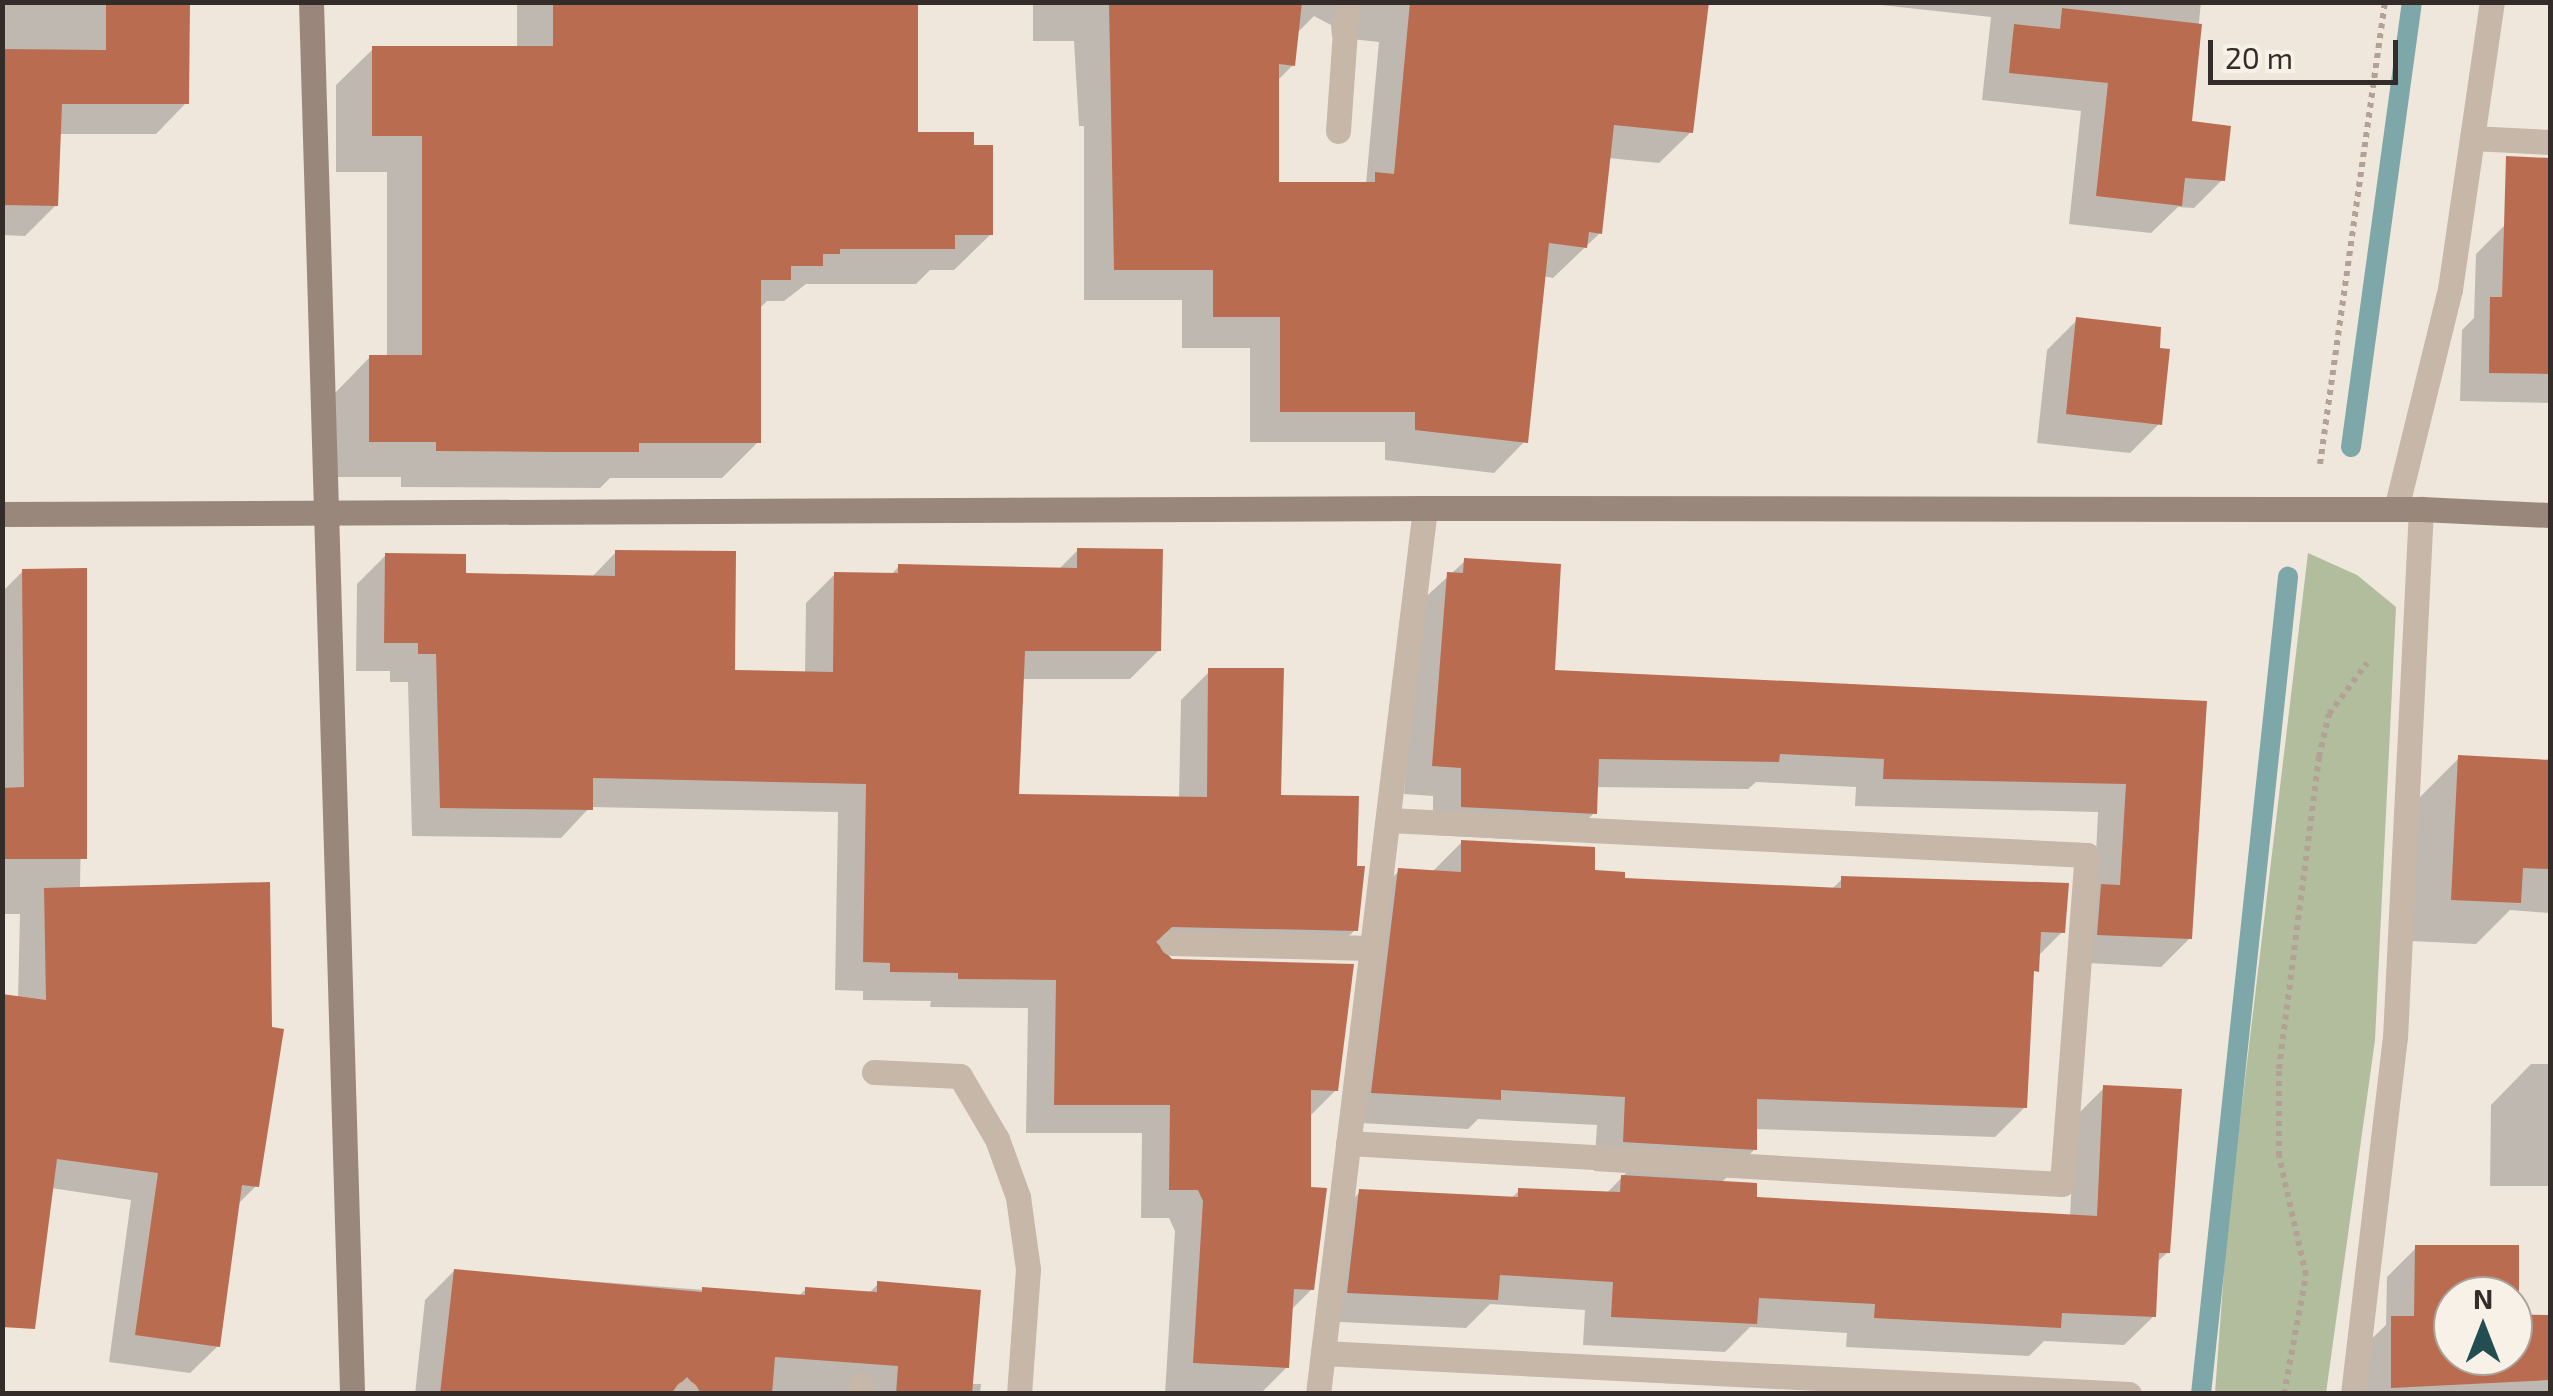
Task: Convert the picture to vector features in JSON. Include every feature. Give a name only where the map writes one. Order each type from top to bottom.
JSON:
[{"type":"street","points":[[311,2],[352,1394]]},
{"type":"street","points":[[1338,131],[1347,2]]},
{"type":"street","points":[[2353,1394],[2396,1038],[2414,652],[2408,510],[2450,289],[2492,2]]},
{"type":"street","points":[[2472,138],[2550,142]]},
{"type":"street","points":[[1318,1394],[1425,508]]},
{"type":"street","points":[[2,514],[1425,508],[2408,510],[2550,515]]},
{"type":"street","points":[[1348,1144],[2062,1184],[2087,855],[1388,820]]},
{"type":"street","points":[[1172,943],[1372,948]]},
{"type":"street","points":[[874,1072],[960,1076],[997,1139],[1018,1198],[1028,1268],[1019,1394]]},
{"type":"street","points":[[1323,1353],[2129,1394]]},
{"type":"path","points":[[2314,510],[2386,2]]},
{"type":"path","points":[[2284,1394],[2306,1275],[2279,1156],[2275,1105],[2319,758],[2329,714],[2356,672],[2374,658],[2414,652]]},
{"type":"green space","points":[[2308,553],[2357,575],[2396,607],[2375,1040],[2326,1393],[2215,1393],[2227,1230]]},
{"type":"building","points":[[106,2],[190,2],[189,104],[62,104],[58,206],[2,205],[2,49],[106,50]]},
{"type":"building","points":[[553,2],[918,2],[918,132],[974,132],[974,145],[993,145],[993,235],[955,235],[955,249],[840,249],[840,254],[823,254],[823,266],[791,266],[791,280],[761,280],[761,443],[639,443],[639,452],[557,452],[436,451],[436,442],[369,442],[369,355],[422,355],[422,136],[372,136],[372,46],[553,46]]},
{"type":"building","points":[[1109,2],[1302,2],[1295,66],[1279,64],[1279,182],[1375,182],[1375,172],[1394,174],[1410,2],[1709,2],[1693,133],[1614,125],[1602,234],[1589,232],[1587,248],[1549,243],[1528,443],[1415,430],[1415,412],[1280,412],[1280,317],[1213,317],[1213,270],[1114,270]]},
{"type":"building","points":[[2062,8],[2202,24],[2192,121],[2231,126],[2225,181],[2185,178],[2182,206],[2096,196],[2108,83],[2009,73],[2014,24],[2060,29]]},
{"type":"building","points":[[2506,156],[2550,158],[2550,374],[2489,373],[2490,297],[2502,297]]},
{"type":"building","points":[[2076,317],[2161,327],[2160,348],[2170,349],[2162,425],[2066,414]]},
{"type":"building","points":[[1077,548],[1163,549],[1161,651],[1025,651],[1019,794],[1207,797],[1208,668],[1284,668],[1281,795],[1359,796],[1357,866],[1365,866],[1358,931],[1172,927],[1156,942],[1172,959],[1354,964],[1338,1091],[1311,1090],[1311,1187],[1327,1188],[1314,1290],[1294,1289],[1289,1368],[1193,1363],[1203,1201],[1198,1190],[1169,1190],[1170,1105],[1054,1105],[1056,980],[958,979],[958,973],[890,972],[890,963],[863,962],[866,784],[593,778],[593,810],[440,808],[436,654],[418,654],[418,643],[384,643],[385,553],[466,554],[466,573],[615,576],[615,550],[736,551],[735,670],[833,672],[834,572],[898,573],[898,564],[1077,568]]},
{"type":"building","points":[[1464,558],[1561,564],[1555,670],[2207,701],[2192,939],[2097,935],[2101,884],[2120,885],[2126,784],[1883,779],[1884,759],[1780,754],[1779,762],[1599,759],[1597,814],[1461,807],[1461,768],[1432,766],[1447,572],[1463,573]]},
{"type":"building","points":[[87,568],[87,859],[2,859],[2,788],[24,787],[22,569]]},
{"type":"building","points":[[2458,755],[2550,760],[2550,869],[2523,868],[2521,903],[2451,900]]},
{"type":"building","points":[[1461,840],[1595,847],[1595,870],[1625,872],[1625,878],[1841,888],[1841,876],[2069,883],[2065,933],[2041,932],[2039,972],[2034,971],[2027,1108],[1757,1099],[1757,1150],[1623,1142],[1625,1097],[1501,1090],[1501,1100],[1371,1093],[1398,868],[1461,872]]},
{"type":"building","points":[[270,882],[272,1027],[284,1029],[259,1187],[242,1185],[220,1347],[135,1335],[158,1173],[57,1159],[35,1329],[2,1327],[2,994],[46,1000],[44,888]]},
{"type":"building","points":[[2103,1085],[2182,1089],[2170,1253],[2159,1253],[2156,1317],[2062,1313],[2061,1328],[1874,1318],[1875,1304],[1759,1298],[1757,1324],[1611,1317],[1613,1282],[1500,1275],[1498,1300],[1347,1293],[1359,1189],[1518,1197],[1518,1188],[1620,1192],[1621,1175],[1757,1183],[1757,1197],[2097,1216]]},
{"type":"building","points":[[2415,1245],[2519,1245],[2519,1276],[2433,1276],[2433,1376],[2533,1376],[2533,1315],[2550,1315],[2550,1380],[2391,1388],[2391,1316],[2414,1316]]},
{"type":"building","points":[[454,1269],[702,1292],[702,1287],[805,1295],[805,1287],[877,1292],[877,1281],[981,1290],[972,1394],[896,1394],[898,1366],[775,1357],[772,1394],[702,1394],[687,1377],[670,1394],[440,1394]]},
{"type":"waterway","points":[[2351,447],[2412,2]]},
{"type":"waterway","points":[[2201,1394],[2288,577]]}]
